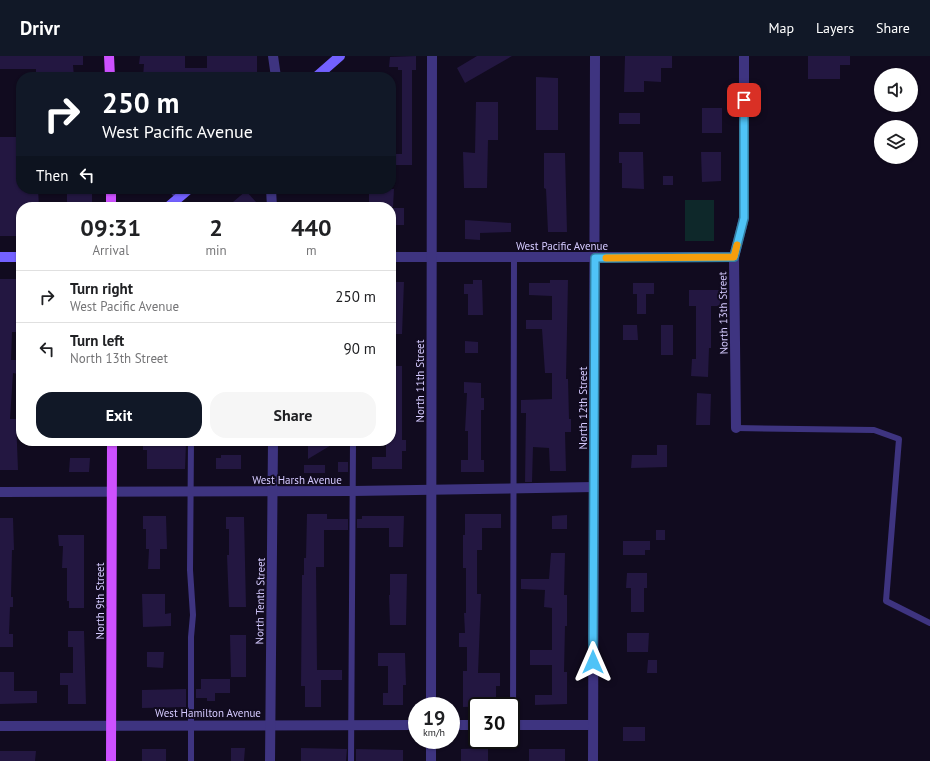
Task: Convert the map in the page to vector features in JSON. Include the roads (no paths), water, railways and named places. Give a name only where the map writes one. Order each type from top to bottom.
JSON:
[{"type":"main road","points":[[109,56],[110,72]]},
{"type":"main road","points":[[322,72],[340,56]]},
{"type":"main road","points":[[174,202],[183,194]]},
{"type":"main road","points":[[0,257],[16,257]]},
{"type":"main road","name":"North 9th Street","points":[[111,761],[112,446]]},
{"type":"street","points":[[273,56],[275,72]]},
{"type":"street","name":"North 11th Street","points":[[431,697],[432,56]]},
{"type":"street","name":"North 12th Street","points":[[593,761],[595,56]]},
{"type":"street","name":"North 13th Street","points":[[736,428],[734,257],[744,218],[744,56]]},
{"type":"street","name":"West Pacific Avenue","points":[[396,257],[734,257]]},
{"type":"street","name":"North Tenth Street","points":[[270,761],[273,446]]},
{"type":"street","name":"West Harsh Avenue","points":[[0,492],[273,492],[594,487]]},
{"type":"street","name":"West Hamilton Avenue","points":[[0,726],[408,725]]},
{"type":"street","points":[[520,725],[593,725]]},
{"type":"street","points":[[431,749],[431,761]]},
{"type":"lane","points":[[175,194],[179,198]]},
{"type":"lane","points":[[512,697],[514,258]]},
{"type":"lane","points":[[736,428],[874,430],[899,439],[886,601],[930,623]]},
{"type":"lane","points":[[191,446],[190,570],[193,615],[191,637],[191,761]]},
{"type":"lane","points":[[351,761],[353,446]]}]
